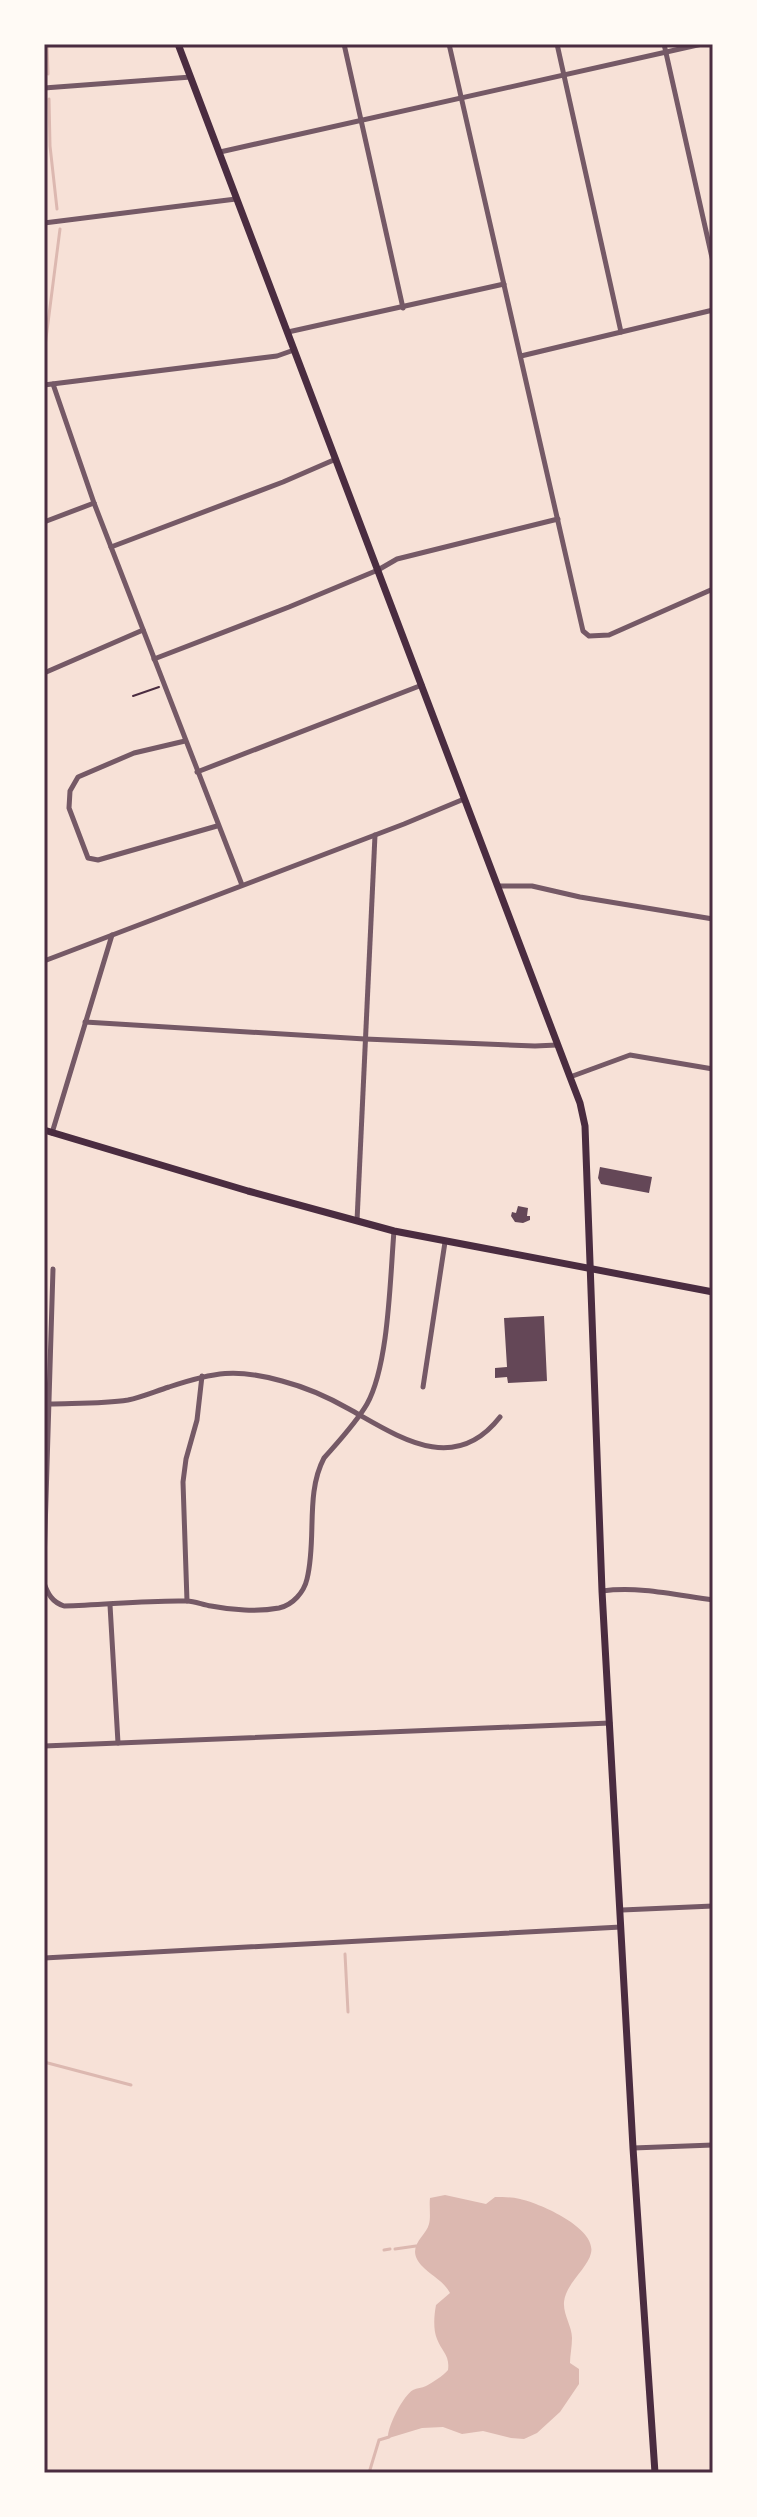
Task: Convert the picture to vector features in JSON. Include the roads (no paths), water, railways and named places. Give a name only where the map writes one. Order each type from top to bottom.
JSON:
[{"type":"main road","points":[[178,44],[580,1103],[585,1126],[602,1591],[633,2148],[655,2473]]},
{"type":"main road","points":[[48,1132],[394,1231],[713,1292]]},
{"type":"street","points":[[344,44],[403,308]]},
{"type":"street","points":[[449,44],[583,631],[589,636],[609,635],[713,589]]},
{"type":"street","points":[[557,44],[621,332]]},
{"type":"street","points":[[664,44],[713,262]]},
{"type":"street","points":[[219,153],[702,44]]},
{"type":"street","points":[[44,88],[191,77]]},
{"type":"street","points":[[44,223],[236,199]]},
{"type":"street","points":[[288,332],[504,284]]},
{"type":"street","points":[[521,356],[713,310]]},
{"type":"street","points":[[44,385],[264,358],[295,350]]},
{"type":"street","points":[[53,384],[94,503],[242,885]]},
{"type":"street","points":[[111,547],[336,459]]},
{"type":"street","points":[[44,522],[94,503]]},
{"type":"street","points":[[154,659],[289,607],[414,553],[558,519]]},
{"type":"street","points":[[44,673],[143,630]]},
{"type":"street","points":[[197,772],[422,685]]},
{"type":"street","points":[[185,741],[134,753],[78,777],[70,791],[70,813],[88,858],[98,860],[218,825]]},
{"type":"street","points":[[44,961],[465,798]]},
{"type":"street","points":[[357,1222],[375,835]]},
{"type":"street","points":[[498,886],[532,886],[713,919]]},
{"type":"street","points":[[48,1132],[113,934]]},
{"type":"street","points":[[85,1022],[365,1039],[557,1045]]},
{"type":"street","points":[[570,1077],[630,1055],[713,1069]]},
{"type":"street","points":[[44,1583],[49,1596],[64,1606],[187,1601],[230,1609],[279,1608],[298,1596],[307,1581],[318,1468],[359,1415],[372,1391],[383,1352],[394,1231]]},
{"type":"street","points":[[423,1387],[445,1242]]},
{"type":"street","points":[[44,1564],[53,1269]]},
{"type":"street","points":[[49,1404],[131,1399],[202,1376],[235,1372],[257,1374],[319,1393],[402,1438],[433,1447],[469,1444],[490,1430],[500,1417]]},
{"type":"street","points":[[187,1601],[183,1482],[197,1420],[202,1376]]},
{"type":"street","points":[[602,1591],[648,1590],[713,1600]]},
{"type":"street","points":[[110,1605],[118,1743]]},
{"type":"street","points":[[44,1746],[611,1723]]},
{"type":"street","points":[[622,1910],[713,1906]]},
{"type":"street","points":[[44,1958],[622,1927]]},
{"type":"street","points":[[633,2148],[713,2145]]},
{"type":"waterway","points":[[47,44],[48,74]]},
{"type":"waterway","points":[[49,99],[50,146],[57,209]]},
{"type":"waterway","points":[[44,354],[60,229]]},
{"type":"waterway","points":[[345,1954],[348,2012]]},
{"type":"waterway","points":[[44,2062],[131,2085]]},
{"type":"waterway","points":[[395,2249],[416,2246]]},
{"type":"waterway","points":[[384,2250],[390,2249]]},
{"type":"waterway","points":[[369,2473],[379,2440],[389,2437]]}]
